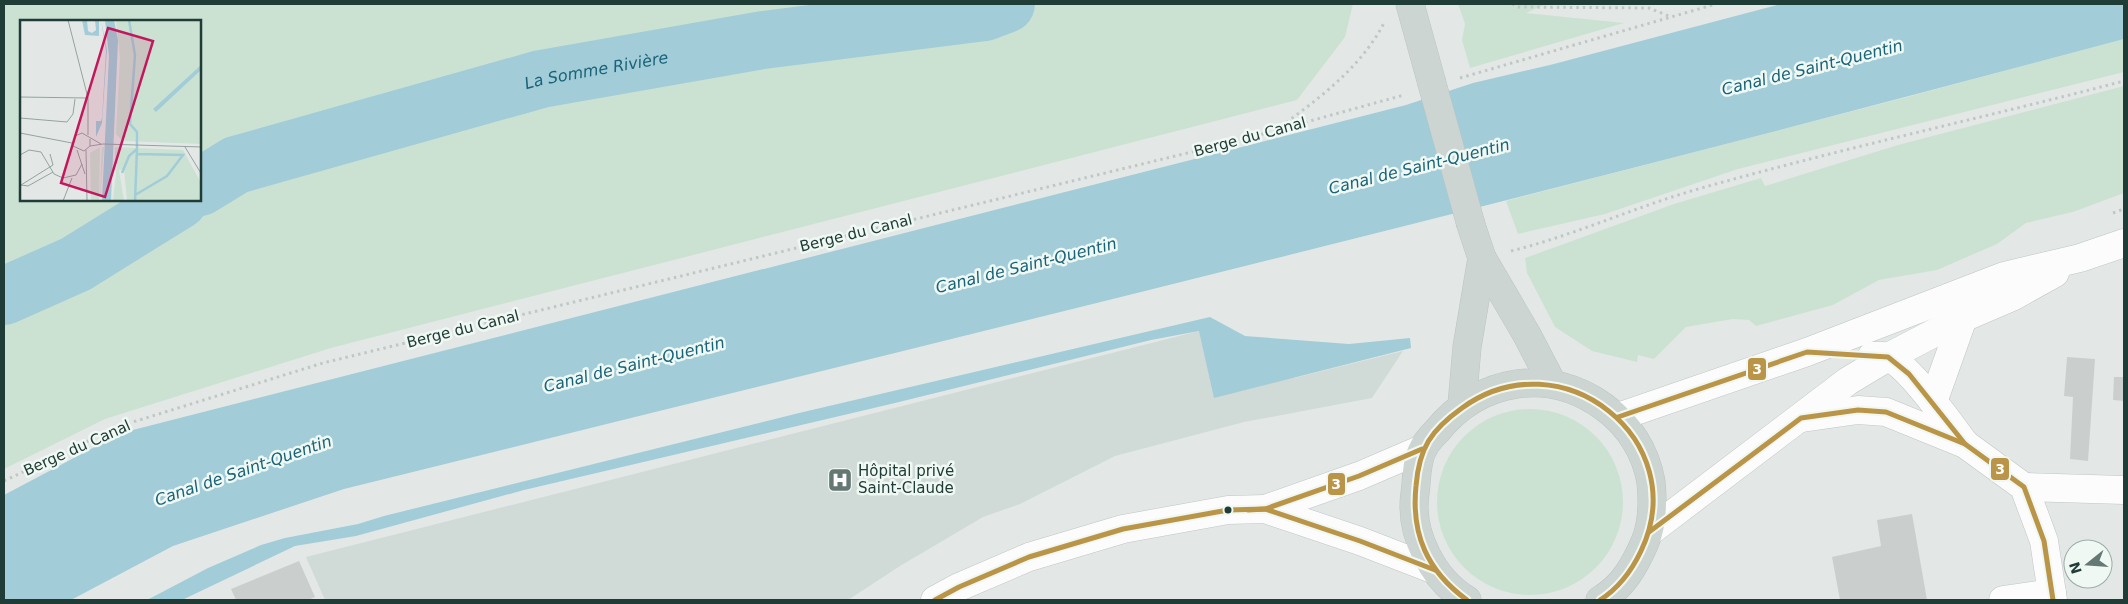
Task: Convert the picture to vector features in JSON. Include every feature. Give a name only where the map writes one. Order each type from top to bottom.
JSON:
[{"type":"main road","points":[[1410,4],[1443,80],[1471,225],[1482,258],[1552,383]]},
{"type":"main road","points":[[1462,405],[1467,347],[1482,258]]},
{"type":"main road","points":[[1466,600],[1458,595],[1435,570],[1419,538],[1413,503],[1422,449],[1446,419],[1462,405],[1490,390],[1520,382],[1552,383],[1588,395],[1618,417],[1637,442],[1649,471],[1653,501],[1649,532],[1634,567],[1608,596],[1600,600]]},
{"type":"street","points":[[1618,417],[1807,352],[2004,276],[2080,258],[2124,243]]},
{"type":"street","points":[[1649,532],[1848,381],[1888,357],[1963,318],[2012,297],[2080,258]]},
{"type":"street","points":[[1933,402],[1963,318]]},
{"type":"street","points":[[1807,352],[1888,357],[1909,374],[1965,444]]},
{"type":"street","points":[[1800,418],[1858,410],[1886,412],[1965,444],[2024,487],[2044,540],[2052,597],[2003,600]]},
{"type":"street","points":[[934,600],[961,594],[1029,557],[1123,529],[1228,510],[1265,509],[1359,476],[1422,449]]},
{"type":"street","points":[[2024,487],[2124,490]]},
{"type":"street","points":[[1265,509],[1360,541],[1435,570]]},
{"type":"path","points":[[1512,4],[1518,7],[1649,8],[1671,17]]},
{"type":"path","points":[[1443,80],[1716,4]]},
{"type":"path","points":[[1273,132],[1326,94],[1373,43],[1385,20]]},
{"type":"path","points":[[1482,258],[1589,228],[1695,190],[1775,168],[2124,81]]},
{"type":"path","name":"Berge du Canal","points":[[4,481],[120,426],[323,364],[1273,132],[1408,93]]},
{"type":"shaded area","name":"Hôpital privé Saint-Claude","points":[[1199,331],[1294,378],[1403,351],[1372,398],[1244,422],[1115,456],[1020,504],[983,517],[900,566],[848,600],[325,600],[306,557]]},
{"type":"green space","points":[[4,4],[1353,4],[1345,37],[1297,100],[331,348],[105,419],[4,469]]},
{"type":"green space","points":[[1458,4],[1546,4],[1526,13],[1624,23],[1470,68],[1462,40],[1465,24]]},
{"type":"green space","points":[[2124,39],[2124,72],[1738,169],[1605,214],[1518,234],[1506,201],[1892,101]]},
{"type":"green space","points":[[2124,86],[2124,193],[2073,212],[2026,223],[1997,244],[1937,270],[1879,280],[1833,305],[1756,326],[1749,320],[1733,319],[1686,327],[1654,359],[1638,355],[1637,362],[1592,351],[1555,327],[1527,273],[1525,258],[1674,204],[1761,178],[1765,186],[1898,145]]},
{"type":"green space","points":[[1539,409],[1566,416],[1582,424],[1596,436],[1608,450],[1616,466],[1622,484],[1622,520],[1616,538],[1608,554],[1596,568],[1582,580],[1566,588],[1548,594],[1521,595],[1494,588],[1478,580],[1452,554],[1438,520],[1437,493],[1444,466],[1452,450],[1478,424],[1512,410]]},
{"type":"water","name":"Canal de Saint-Quentin","points":[[1781,4],[2124,4],[2124,39],[1680,156],[344,489],[173,546],[71,600],[4,600],[4,495],[121,433],[1406,105],[1473,83],[1550,65]]},
{"type":"water","points":[[1210,317],[1245,336],[1349,344],[1410,338],[1411,348],[1214,398],[1199,331],[1151,340],[895,403],[524,490],[356,536],[295,546],[182,600],[147,600],[208,568],[261,545],[285,538],[358,524],[799,413]]},
{"type":"building","points":[[2067,357],[2095,359],[2088,461],[2070,459],[2073,397],[2064,396]]},
{"type":"building","points":[[2114,377],[2124,377],[2124,401],[2113,400]]},
{"type":"building","points":[[1912,514],[1927,600],[1840,600],[1832,557],[1881,546],[1877,520]]},
{"type":"building","points":[[299,561],[315,597],[308,600],[236,600],[231,589]]},
{"type":"waterway","name":"La Somme Rivière","points":[[201,186],[236,165],[541,79],[763,40],[985,12],[1006,4]]},
{"type":"waterway","name":"La Somme Rivière","points":[[4,296],[76,264],[177,201]]},
{"type":"transit line","name":"3","points":[[1618,417],[1807,352],[1888,357],[1909,374],[1965,444],[2024,487],[2044,541],[2053,600]]},
{"type":"transit line","name":"3","points":[[1467,600],[1441,577],[1432,564],[1419,536],[1415,503],[1420,461],[1428,441],[1435,432],[1462,408],[1500,389],[1539,384],[1576,392],[1608,411],[1634,438],[1649,472],[1653,510],[1641,551],[1624,579],[1600,600]]},
{"type":"transit line","name":"3","points":[[1649,532],[1801,418],[1858,410],[1886,412],[1965,444]]},
{"type":"transit line","name":"3","points":[[1248,510],[1265,509],[1359,476],[1422,449]]},
{"type":"transit line","name":"3","points":[[935,600],[959,587],[1029,557],[1123,529],[1228,510],[1265,509],[1360,541],[1435,570]]},
{"type":"place","name":"Hôpital privé Saint-Claude","points":[[840,480]]}]
